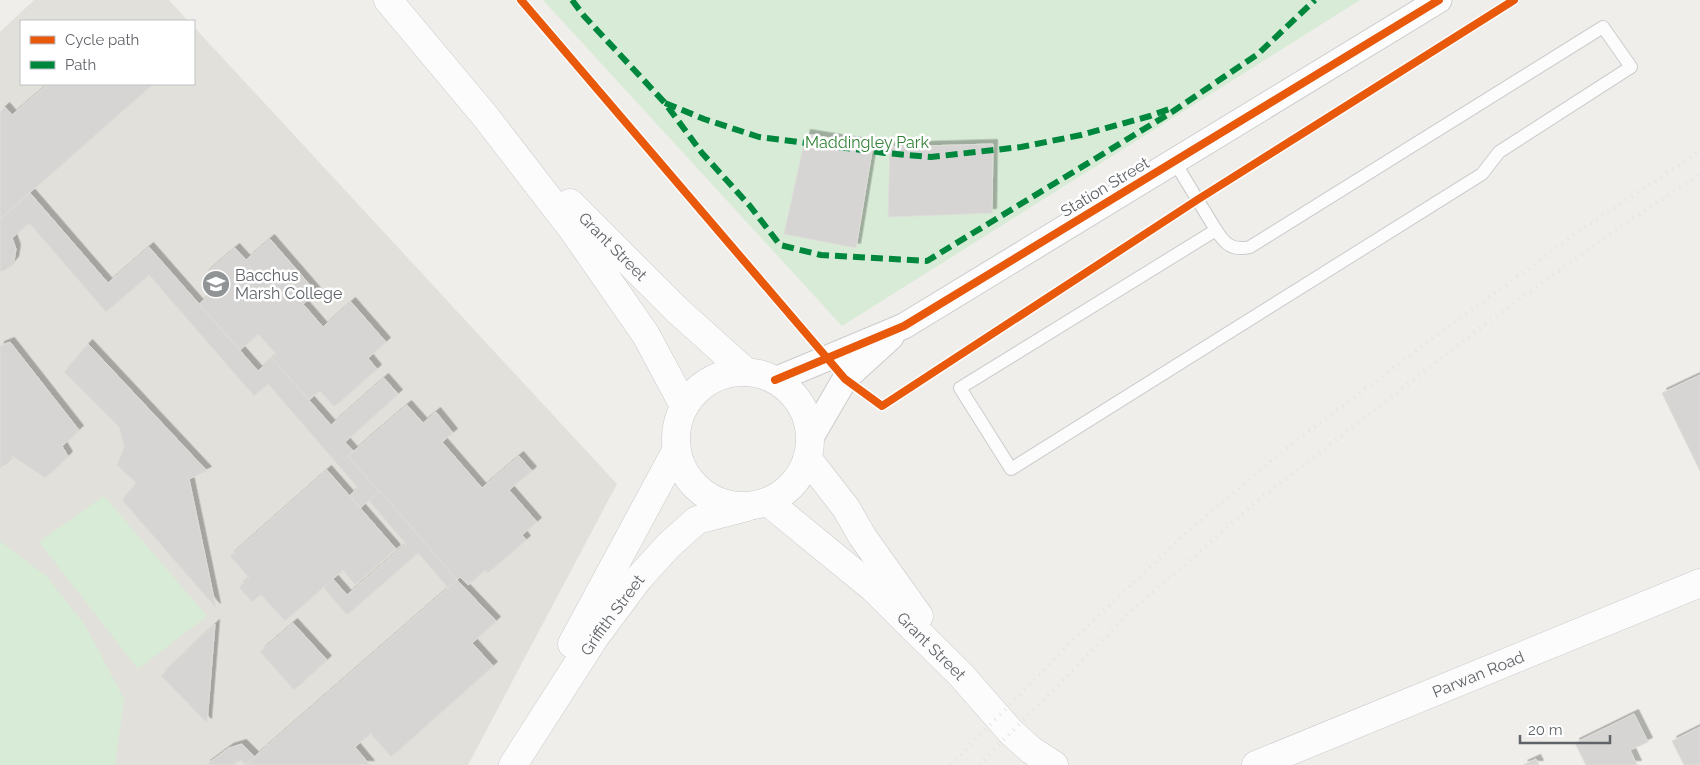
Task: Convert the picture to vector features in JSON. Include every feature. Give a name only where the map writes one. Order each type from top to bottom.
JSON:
[{"type":"main road","name":"Grant Street","points":[[388,0],[485,116],[573,230],[646,335],[684,406]]},
{"type":"main road","name":"Grant Street","points":[[485,116],[677,310],[746,372]]},
{"type":"main road","points":[[746,372],[757,373],[775,380],[793,394],[806,414],[809,448],[802,471],[797,480],[781,495],[758,504],[727,505],[708,497],[684,473],[676,451],[675,431],[684,406],[691,395],[706,382],[728,373],[746,372]]},
{"type":"main road","name":"Grant Street","points":[[809,448],[862,536],[961,675]]},
{"type":"main road","name":"Griffith Street","points":[[504,765],[576,637],[676,451]]},
{"type":"main road","name":"Grant Street","points":[[758,504],[873,588],[961,675]]},
{"type":"main road","name":"Griffith Street","points":[[513,765],[595,637],[639,578],[668,546],[697,520],[758,504]]},
{"type":"main road","name":"Parwan Road","points":[[1256,765],[1700,583]]},
{"type":"main road","points":[[961,675],[1011,732],[1031,750],[1054,765]]},
{"type":"street","name":"Station Street","points":[[775,380],[904,326],[1439,0]]},
{"type":"street","name":"Station Street","points":[[809,448],[845,379],[904,326]]},
{"type":"lane","points":[[1174,162],[1223,240],[1230,246],[1242,249],[1250,247],[1603,28],[1631,68],[1499,152],[1482,174],[1011,469],[960,388],[1216,230]]},
{"type":"shaded area","name":"Bacchus Marsh College","points":[[34,0],[169,0],[187,20],[20,20],[20,85],[195,85],[195,28],[617,484],[468,765],[0,765],[0,32]]},
{"type":"green space","name":"Maddingley Park","points":[[543,0],[1360,0],[842,326]]},
{"type":"green space","points":[[104,496],[207,616],[138,669],[39,542]]},
{"type":"green space","points":[[0,541],[47,577],[85,625],[124,699],[115,765],[0,765]]},
{"type":"building","points":[[47,85],[152,85],[0,219],[0,112],[5,107],[12,115]]},
{"type":"building","points":[[806,134],[873,145],[856,248],[784,234]]},
{"type":"building","points":[[993,144],[992,213],[888,217],[890,147]]},
{"type":"building","points":[[30,193],[108,283],[149,247],[258,371],[272,358],[331,425],[384,378],[398,394],[345,442],[353,451],[348,456],[380,491],[360,508],[350,495],[358,488],[268,384],[254,396],[149,275],[106,312],[29,223],[12,238],[16,249],[14,261],[6,270],[0,272],[0,219]]},
{"type":"building","points":[[270,239],[316,292],[303,304],[323,327],[351,302],[386,342],[368,358],[377,369],[334,407],[320,391],[309,400],[272,358],[276,354],[258,334],[240,350],[199,304],[216,289],[204,275],[235,248],[246,260]]},
{"type":"building","points":[[10,342],[79,430],[62,446],[68,456],[45,478],[12,456],[0,469],[0,346]]},
{"type":"building","points":[[88,344],[207,471],[189,479],[216,608],[122,500],[136,483],[117,465],[124,447],[119,427],[64,372]]},
{"type":"building","points":[[1700,375],[1700,471],[1662,393]]},
{"type":"building","points":[[407,405],[423,423],[436,412],[453,433],[442,442],[482,488],[519,456],[532,471],[509,490],[537,522],[522,535],[526,540],[488,573],[485,570],[468,585],[460,577],[457,580],[348,456]]},
{"type":"building","points":[[327,470],[396,549],[355,585],[343,570],[285,621],[261,595],[252,602],[239,587],[249,578],[230,556]]},
{"type":"building","points":[[380,491],[457,580],[448,588],[418,553],[347,615],[323,587],[333,579],[347,595],[406,544],[369,501]]},
{"type":"building","points":[[457,580],[496,621],[472,643],[493,666],[391,757],[370,733],[355,747],[370,765],[245,765]]},
{"type":"building","points":[[293,623],[327,660],[294,690],[260,652]]},
{"type":"building","points":[[215,624],[207,723],[161,676]]},
{"type":"building","points":[[1634,714],[1648,742],[1630,750],[1637,765],[1586,765],[1575,743]]},
{"type":"building","points":[[1700,727],[1700,765],[1684,765],[1672,741]]},
{"type":"building","points":[[242,744],[255,757],[245,765],[240,759],[234,765],[206,765],[229,748]]},
{"type":"building","points":[[1536,759],[1539,765],[1523,765]]},
{"type":"railway","points":[[951,765],[1081,632],[1182,537],[1285,449],[1578,232],[1700,151]]},
{"type":"railway","points":[[979,765],[1127,615],[1256,502],[1492,319],[1620,227],[1700,174]]},
{"type":"marked path","points":[[572,0],[584,16],[665,103],[702,153],[750,206],[780,245],[821,255],[927,261],[1172,112],[1258,54],[1315,0]]},
{"type":"marked path","points":[[665,103],[704,119],[759,137],[931,157],[1021,147],[1081,135],[1172,108]]},
{"type":"cycle path","points":[[521,0],[845,379],[882,406],[1197,200],[1514,0]]},
{"type":"cycle path","points":[[775,380],[904,326],[1439,0]]},
{"type":"place","name":"Bacchus Marsh College","points":[[216,284]]}]
